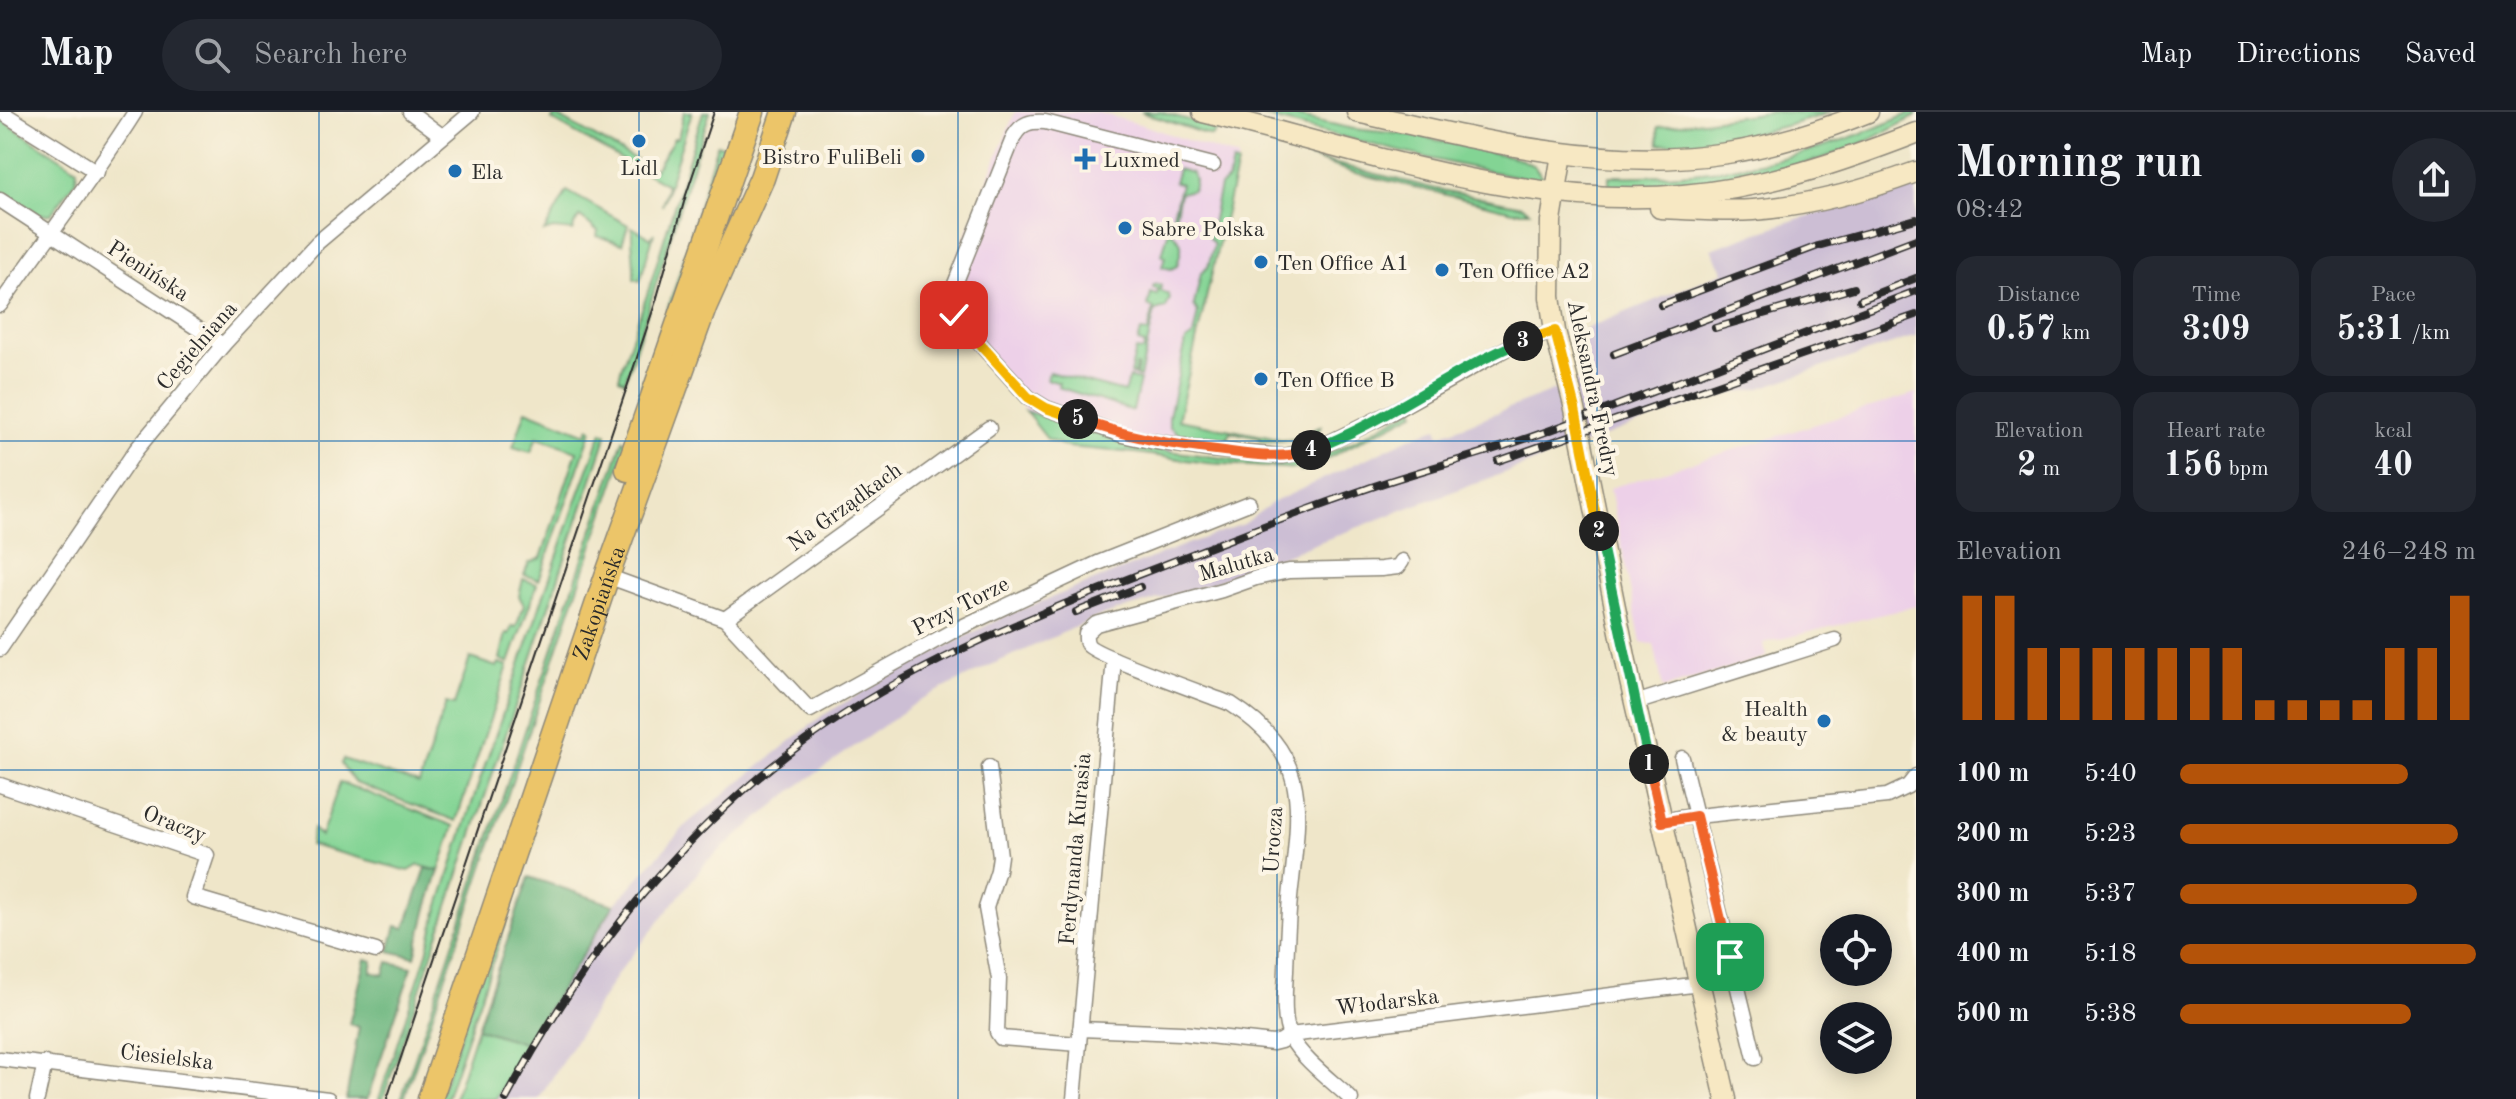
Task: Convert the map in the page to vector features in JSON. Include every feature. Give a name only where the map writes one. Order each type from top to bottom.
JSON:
[{"type":"main road","name":"Zakopiańska","points":[[412,1099],[752,112]]},
{"type":"main road","name":"Zakopiańska","points":[[430,1099],[607,576],[705,305],[762,178],[784,112]]},
{"type":"main road","points":[[1203,112],[1421,167],[1555,192],[1613,197],[1685,195],[1758,184],[1832,164],[1916,133]]},
{"type":"main road","points":[[1357,112],[1488,142],[1562,154],[1647,158],[1728,153],[1788,139],[1868,112]]},
{"type":"main road","name":"Aleksandra Fredry","points":[[1562,154],[1551,221],[1550,297],[1555,331],[1575,409],[1635,703],[1726,1099]]},
{"type":"main road","points":[[1613,197],[1655,208],[1751,210],[1822,200],[1916,172]]},
{"type":"street","points":[[1,112],[97,172]]},
{"type":"street","points":[[0,305],[50,232],[97,172],[135,112]]},
{"type":"street","points":[[410,112],[442,136]]},
{"type":"street","name":"Cegielniana","points":[[0,649],[136,450],[223,345],[317,243],[472,112]]},
{"type":"street","points":[[1213,165],[1045,122],[1026,123],[1014,136],[951,294],[954,315],[1028,397],[1046,408],[1122,435],[1151,441],[1283,456],[1316,449],[1392,412],[1511,346],[1555,331]]},
{"type":"street","name":"Pienińska","points":[[0,200],[223,345]]},
{"type":"street","name":"Na Grządkach","points":[[725,619],[989,428]]},
{"type":"street","name":"Przy Torze","points":[[725,619],[810,710],[951,632],[1031,594],[1098,563],[1249,503]]},
{"type":"street","name":"Malutka","points":[[1086,633],[1096,624],[1256,578],[1289,571],[1381,569],[1398,567],[1402,561]]},
{"type":"street","points":[[607,576],[725,619]]},
{"type":"street","name":"Urocza","points":[[1086,633],[1089,647],[1231,704],[1268,734],[1286,759],[1295,783],[1298,806],[1285,990],[1290,1035]]},
{"type":"street","points":[[1635,703],[1835,640]]},
{"type":"street","name":"Ferdynanda Kurasia","points":[[1074,1099],[1114,659]]},
{"type":"street","points":[[1682,758],[1755,1058]]},
{"type":"street","points":[[989,767],[1000,856],[986,908],[999,979],[997,1032],[1001,1038],[1080,1036]]},
{"type":"street","points":[[1662,822],[1887,796],[1908,786],[1916,776]]},
{"type":"street","name":"Oraczy","points":[[0,785],[207,855],[193,897],[376,951]]},
{"type":"street","name":"Włodarska","points":[[1080,1036],[1181,1033],[1273,1043],[1290,1035],[1700,984]]},
{"type":"street","points":[[1290,1035],[1306,1056],[1351,1099]]},
{"type":"street","name":"Ciesielska","points":[[0,1059],[328,1099]]},
{"type":"street","points":[[37,1099],[45,1063]]},
{"type":"shaded area","points":[[1015,112],[1096,112],[1238,158],[1170,457],[1068,447],[1048,440],[1016,397],[936,310]]},
{"type":"shaded area","points":[[1916,184],[1916,336],[1760,388],[1707,399],[1210,584],[1100,616],[920,700],[794,789],[707,861],[618,973],[539,1099],[496,1099],[528,1040],[614,905],[688,823],[822,716],[888,677],[1005,616],[1243,524],[1272,503],[1416,435],[1437,428],[1440,435],[1583,379],[1575,333],[1724,272],[1711,249],[1797,219],[1867,201]]},
{"type":"shaded area","points":[[1916,393],[1916,606],[1764,643],[1766,657],[1663,688],[1654,644],[1641,643],[1610,488]]},
{"type":"green space","points":[[684,112],[692,112],[662,206],[667,185],[552,120],[555,115],[655,170],[674,138],[678,138]]},
{"type":"green space","points":[[703,112],[710,112],[625,381],[619,378],[622,366]]},
{"type":"green space","points":[[1141,112],[1160,112],[1218,128],[1211,136]]},
{"type":"green space","points":[[1244,112],[1277,112],[1354,129],[1418,136],[1518,158],[1534,166],[1544,178],[1541,180],[1466,166]]},
{"type":"green space","points":[[1769,112],[1831,112],[1746,135],[1659,144],[1658,127]]},
{"type":"green space","points":[[1913,112],[1916,116],[1863,143],[1787,168],[1698,184],[1609,187],[1609,176],[1650,176],[1728,169],[1802,153]]},
{"type":"green space","points":[[0,119],[77,169],[76,180],[51,214],[39,215],[0,191]]},
{"type":"green space","points":[[717,144],[728,148],[645,385],[641,386],[676,284]]},
{"type":"green space","points":[[1308,157],[1436,189],[1522,206],[1529,211],[1513,211],[1352,172]]},
{"type":"green space","points":[[1232,163],[1237,164],[1178,420],[1286,440],[1260,441],[1260,438],[1230,432],[1228,439],[1179,434],[1169,426],[1186,341],[1193,336],[1198,312],[1194,305],[1201,273],[1208,267],[1214,244],[1209,238],[1220,186],[1228,180]]},
{"type":"green space","points":[[1178,169],[1192,173],[1195,180],[1193,190],[1180,193],[1172,233],[1181,244],[1181,251],[1177,266],[1171,269],[1162,267],[1165,256],[1162,255],[1181,184],[1174,182]]},
{"type":"green space","points":[[567,191],[628,225],[622,244],[597,236],[598,231],[580,217],[573,231],[553,229],[544,232]]},
{"type":"green space","points":[[632,227],[651,238],[654,233],[640,281],[634,279]]},
{"type":"green space","points":[[1154,284],[1161,285],[1160,291],[1170,298],[1166,308],[1155,311],[1140,377],[1136,376],[1138,366],[1134,375],[1130,374],[1136,350],[1143,351],[1145,344],[1138,342],[1141,331],[1148,332],[1154,308],[1148,306],[1151,293],[1157,295],[1158,289],[1153,288]]},
{"type":"green space","points":[[1049,372],[1124,392],[1129,378],[1140,380],[1133,411],[1058,387],[1059,383],[1047,379]]},
{"type":"green space","points":[[1414,408],[1416,412],[1301,472],[1299,469],[1208,463],[1068,447],[1048,440],[1025,411],[1138,447],[1275,465],[1294,463],[1330,452]]},
{"type":"green space","points":[[526,410],[586,434],[589,427],[592,429],[539,580],[524,575],[529,563],[541,558],[577,451],[537,437],[531,452],[513,447]]},
{"type":"green space","points":[[1321,426],[1318,432],[1294,439]]},
{"type":"green space","points":[[602,432],[607,434],[383,1099],[379,1099],[472,803]]},
{"type":"green space","points":[[623,440],[627,444],[404,1099],[401,1099]]},
{"type":"green space","points":[[523,579],[537,584],[509,663],[500,659],[506,633],[509,634],[512,626],[516,627],[524,605],[519,596]]},
{"type":"green space","points":[[470,658],[497,667],[499,663],[508,666],[456,821],[355,783],[341,764],[343,759],[419,784],[446,703],[454,705]]},
{"type":"green space","points":[[340,782],[454,826],[439,871],[419,865],[409,871],[310,845],[313,829],[321,836]]},
{"type":"green space","points":[[527,838],[535,838],[446,1099],[439,1099]]},
{"type":"green space","points":[[426,868],[439,871],[415,957],[389,951],[396,926],[405,928]]},
{"type":"green space","points":[[529,877],[614,905],[526,1044],[477,1028]]},
{"type":"green space","points":[[366,959],[373,961],[371,972],[384,975],[388,962],[412,967],[367,1099],[346,1099],[359,1027],[349,1024]]},
{"type":"green space","points":[[477,1028],[526,1044],[496,1099],[454,1099]]},
{"type":"tram line","points":[[387,1099],[656,301],[686,195],[714,112]]},
{"type":"railway","points":[[1661,305],[1818,246],[1916,219]]},
{"type":"railway","points":[[1614,354],[1916,239]]},
{"type":"railway","points":[[1860,300],[1916,278]]},
{"type":"railway","points":[[1715,328],[1854,288]]},
{"type":"railway","points":[[506,1099],[566,997],[600,949],[674,859],[758,778],[805,741],[883,691],[1006,629],[1249,532],[1381,484],[1547,432],[1916,291]]},
{"type":"railway","points":[[1498,461],[1916,315]]},
{"type":"railway","points":[[1076,612],[1140,587]]},
{"type":"place","name":"Lidl","points":[[639,141]]},
{"type":"place","name":"Bistro FuliBeli","points":[[918,156]]},
{"type":"place","name":"Luxmed","points":[[1085,159]]},
{"type":"place","name":"Ela","points":[[455,171]]},
{"type":"place","name":"Sabre Polska","points":[[1125,228]]},
{"type":"place","name":"Ten Office A1","points":[[1261,262]]},
{"type":"place","name":"Ten Office A2","points":[[1442,270]]},
{"type":"place","name":"Ten Office B","points":[[1261,379]]},
{"type":"place","name":"Health & beauty","points":[[1824,721]]},
{"type":"route","points":[[954,315],[1028,397],[1046,408],[1122,435],[1151,441],[1283,456],[1316,449],[1392,412],[1511,346],[1555,331],[1575,409],[1662,822],[1696,816],[1730,957]]}]
